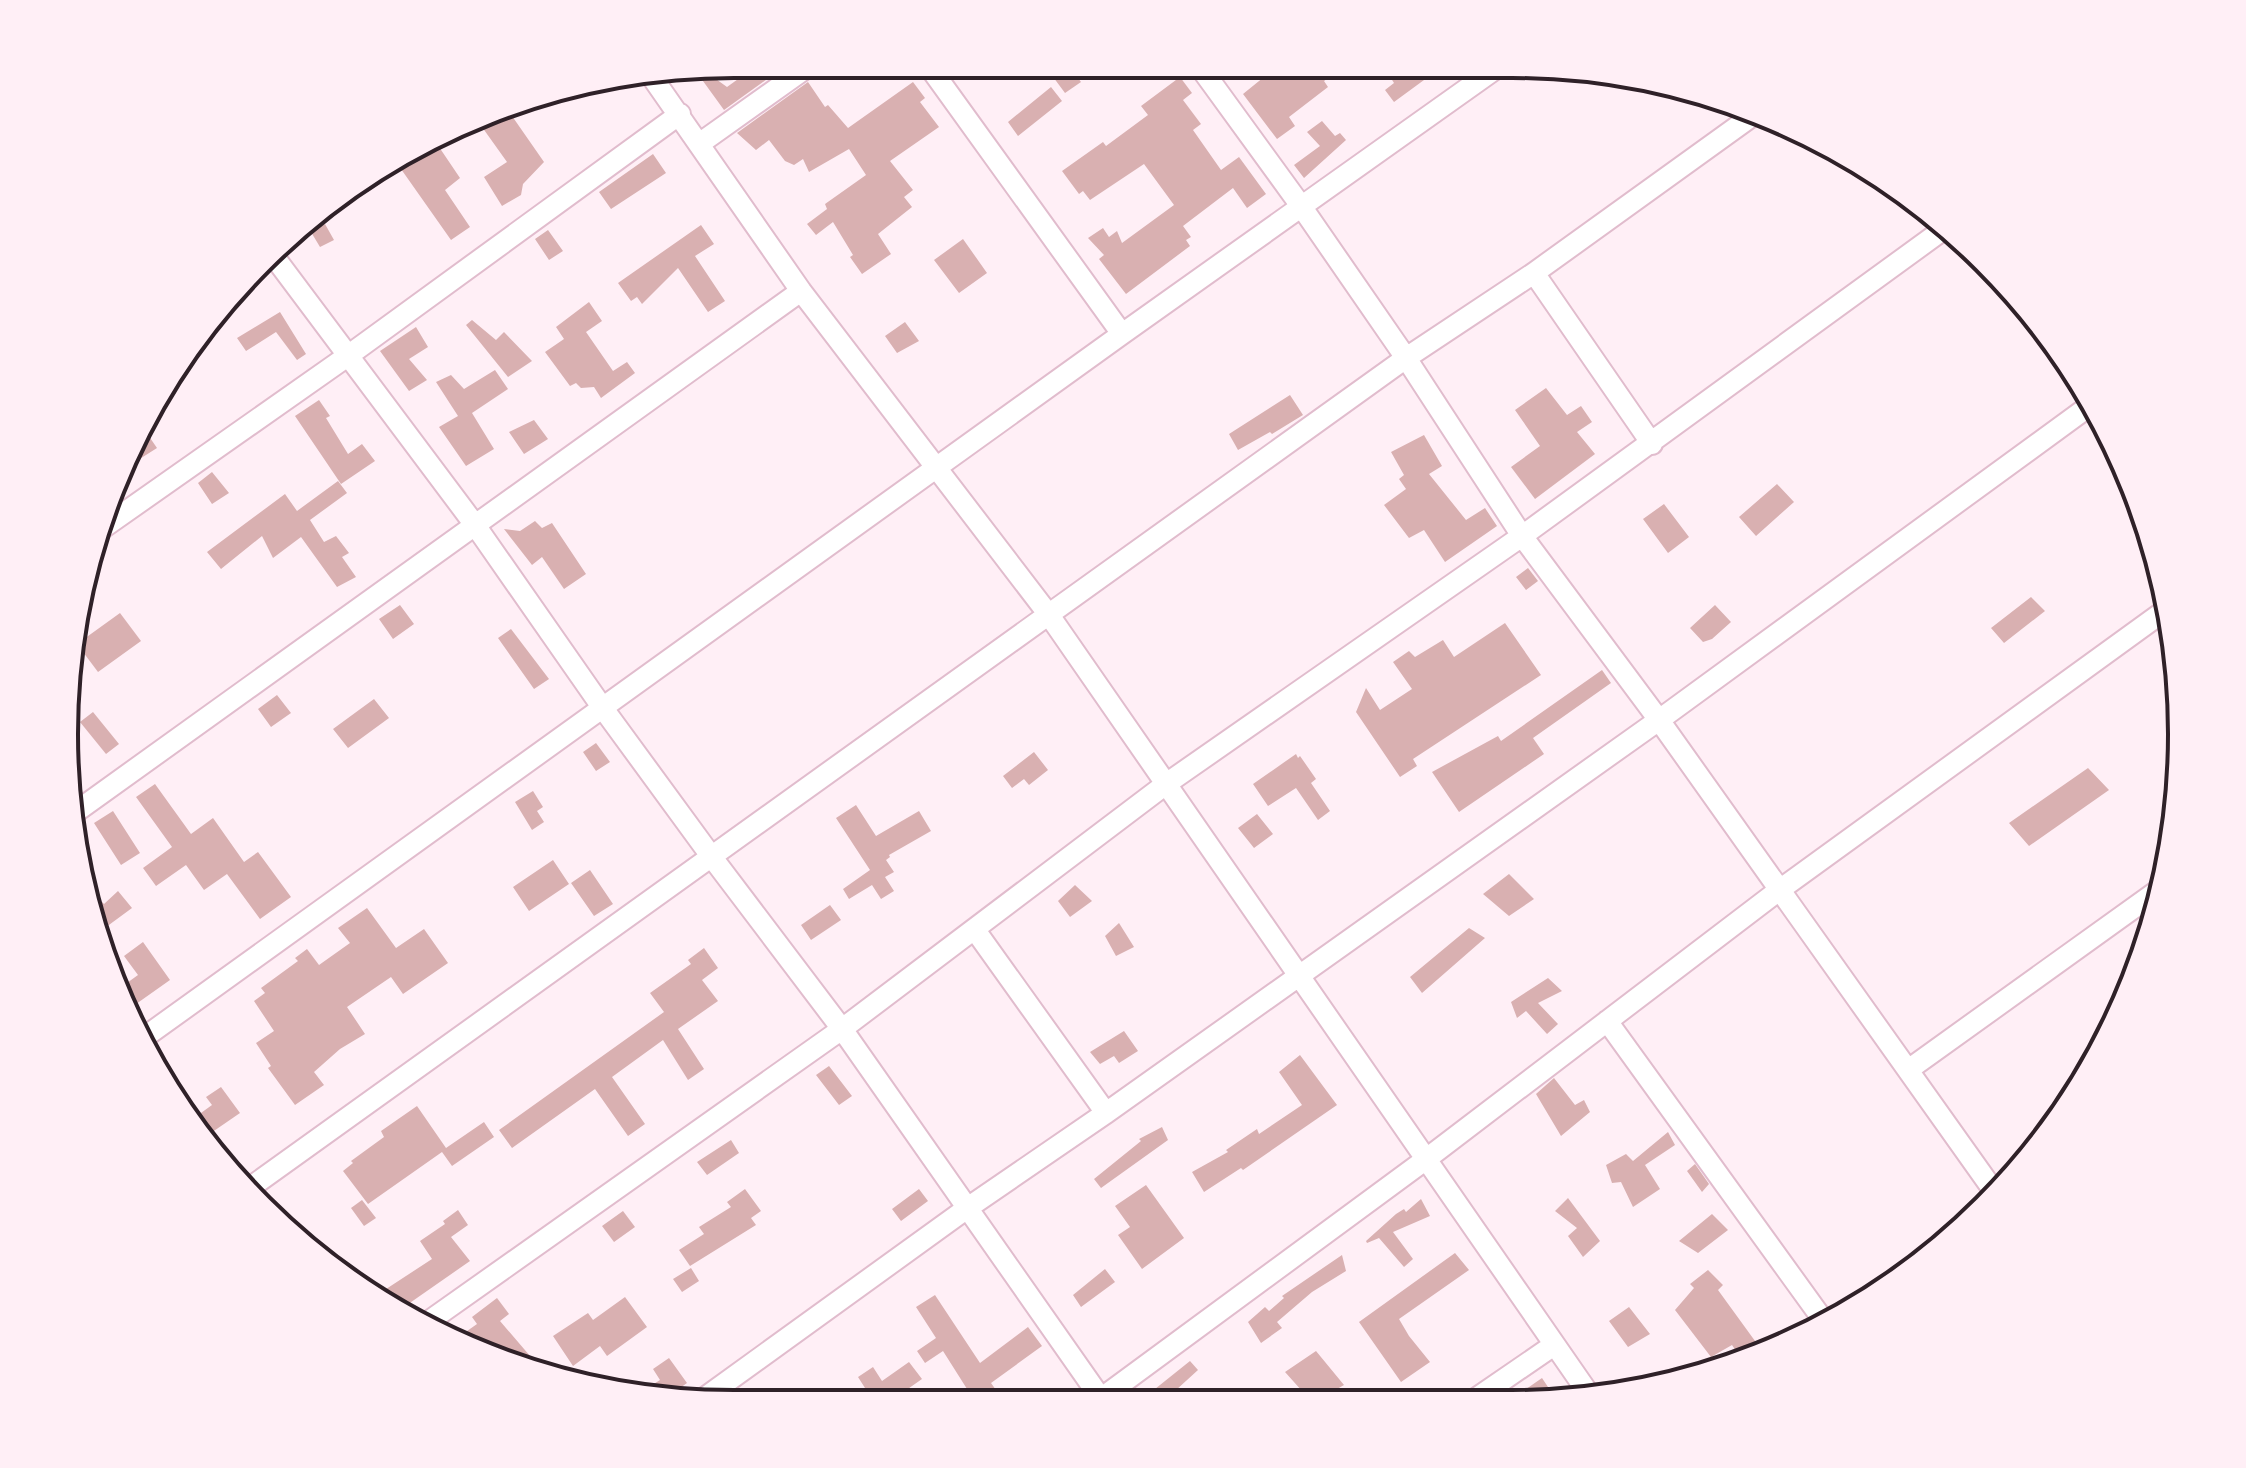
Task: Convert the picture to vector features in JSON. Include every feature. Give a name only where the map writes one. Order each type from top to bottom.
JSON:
[{"type":"street","points":[[699,144],[792,78]]},
{"type":"street","points":[[937,78],[1122,334]]},
{"type":"street","points":[[1208,78],[1406,358],[1522,536],[1659,720],[1989,1184]]},
{"type":"street","points":[[151,1033],[1482,78]]},
{"type":"street","points":[[657,83],[801,291],[1049,615],[1583,1386]]},
{"type":"street","points":[[114,520],[349,355],[680,114]]},
{"type":"street","points":[[256,1183],[1406,358],[1534,273],[1745,121]]},
{"type":"street","points":[[435,1317],[842,1029],[1166,784],[1652,444],[1937,234]]},
{"type":"street","points":[[278,262],[475,525],[711,856],[842,1029],[1094,1390]]},
{"type":"street","points":[[1534,273],[1652,444]]},
{"type":"street","points":[[82,807],[801,291]]},
{"type":"street","points":[[716,1390],[966,1209],[1659,720],[2083,411]]},
{"type":"street","points":[[1114,1390],[1425,1160],[1778,891],[2157,616]]},
{"type":"street","points":[[1908,1070],[2147,898]]},
{"type":"street","points":[[975,930],[1106,1113]]},
{"type":"street","points":[[1607,1021],[1818,1313]]},
{"type":"street","points":[[1488,1390],[1554,1345]]},
{"type":"building","points":[[715,78],[727,87],[740,78],[769,78],[724,110],[701,79]]},
{"type":"building","points":[[1054,78],[1078,78],[1081,82],[1065,93]]},
{"type":"building","points":[[1181,78],[1192,93],[1183,100],[1201,124],[1193,130],[1221,170],[1239,157],[1266,194],[1247,208],[1233,188],[1183,226],[1191,237],[1186,240],[1190,246],[1126,294],[1099,259],[1104,255],[1088,238],[1103,228],[1109,237],[1117,231],[1122,243],[1174,205],[1144,164],[1090,200],[1083,191],[1079,194],[1062,171],[1103,142],[1106,146],[1148,115],[1141,106]]},
{"type":"building","points":[[1263,78],[1328,78],[1324,81],[1328,87],[1289,117],[1295,126],[1277,139],[1243,94]]},
{"type":"building","points":[[1391,78],[1427,78],[1394,102],[1385,90],[1394,83]]},
{"type":"building","points":[[808,82],[825,107],[828,105],[848,128],[913,82],[925,98],[920,102],[939,127],[890,161],[913,190],[904,197],[912,207],[878,234],[891,254],[862,274],[833,222],[816,235],[807,224],[827,209],[825,204],[866,175],[849,149],[809,172],[803,159],[794,165],[785,161],[769,140],[756,150],[737,133]]},
{"type":"building","points":[[1051,87],[1062,101],[1018,136],[1008,122]]},
{"type":"building","points":[[513,117],[544,162],[523,184],[521,195],[502,206],[484,177],[507,162],[483,128]]},
{"type":"building","points":[[1322,121],[1335,136],[1340,133],[1346,140],[1304,178],[1294,165],[1320,146],[1307,132]]},
{"type":"building","points":[[440,148],[460,178],[445,190],[470,227],[451,240],[401,169]]},
{"type":"building","points":[[653,154],[666,173],[611,209],[599,192]]},
{"type":"building","points":[[325,224],[334,240],[320,247],[311,233]]},
{"type":"building","points":[[701,225],[714,244],[695,256],[725,301],[708,312],[678,268],[642,304],[637,297],[631,301],[618,283]]},
{"type":"building","points":[[548,230],[563,251],[549,260],[535,239]]},
{"type":"building","points":[[963,239],[987,273],[959,293],[934,260]]},
{"type":"building","points":[[589,302],[602,321],[586,332],[613,371],[627,362],[635,373],[601,398],[594,387],[581,388],[576,383],[570,386],[545,352],[564,339],[556,327]]},
{"type":"building","points":[[280,312],[306,354],[297,360],[276,332],[246,351],[237,338]]},
{"type":"building","points":[[472,320],[496,340],[504,332],[532,361],[508,377],[466,325]]},
{"type":"building","points":[[905,322],[919,341],[897,353],[885,336]]},
{"type":"building","points":[[416,327],[428,347],[409,359],[427,380],[409,391],[380,351]]},
{"type":"building","points":[[495,370],[508,389],[472,413],[494,449],[466,466],[439,427],[458,416],[436,382],[451,375],[464,389]]},
{"type":"building","points":[[1546,388],[1567,415],[1581,406],[1592,422],[1577,432],[1595,454],[1535,499],[1511,467],[1540,446],[1515,410]]},
{"type":"building","points":[[1290,395],[1303,415],[1238,450],[1229,434]]},
{"type":"building","points":[[319,400],[348,454],[362,444],[375,461],[341,484],[295,416]]},
{"type":"building","points":[[534,420],[548,439],[524,454],[509,432]]},
{"type":"building","points":[[1424,435],[1442,466],[1429,474],[1466,520],[1485,508],[1497,526],[1445,562],[1424,530],[1409,538],[1384,505],[1406,489],[1399,479],[1404,475],[1391,452]]},
{"type":"building","points":[[150,437],[157,448],[139,459]]},
{"type":"building","points":[[212,472],[229,493],[212,504],[198,483]]},
{"type":"building","points":[[338,481],[347,493],[310,520],[324,542],[336,536],[349,553],[342,557],[356,577],[337,587],[301,537],[273,558],[262,536],[221,569],[207,552],[285,494],[297,511]]},
{"type":"building","points":[[1777,484],[1794,502],[1756,536],[1739,517]]},
{"type":"building","points":[[1664,504],[1689,537],[1668,553],[1643,519]]},
{"type":"building","points":[[535,521],[542,528],[552,523],[586,574],[564,589],[542,557],[532,565],[504,529],[520,531]]},
{"type":"building","points":[[1528,568],[1538,581],[1526,590],[1516,577]]},
{"type":"building","points":[[2031,597],[2045,611],[2004,643],[1991,628]]},
{"type":"building","points":[[400,605],[414,624],[393,639],[379,619]]},
{"type":"building","points":[[1715,605],[1731,622],[1712,639],[1703,642],[1690,628]]},
{"type":"building","points":[[120,613],[141,641],[98,672],[83,653],[86,638]]},
{"type":"building","points":[[1505,623],[1541,675],[1413,759],[1417,766],[1400,777],[1356,712],[1366,688],[1380,710],[1412,689],[1393,662],[1409,651],[1415,657],[1443,640],[1454,657]]},
{"type":"building","points":[[511,629],[549,679],[534,689],[498,638]]},
{"type":"building","points":[[1602,670],[1611,683],[1533,738],[1544,754],[1459,812],[1432,772],[1498,736],[1501,741]]},
{"type":"building","points":[[277,695],[291,713],[271,727],[258,709]]},
{"type":"building","points":[[374,699],[389,718],[348,748],[333,729]]},
{"type":"building","points":[[93,712],[119,744],[106,754],[80,722]]},
{"type":"building","points":[[596,743],[610,762],[596,771],[583,752]]},
{"type":"building","points":[[1034,752],[1048,770],[1029,785],[1024,779],[1012,788],[1003,776]]},
{"type":"building","points":[[1296,754],[1316,779],[1311,783],[1330,811],[1318,820],[1296,788],[1268,806],[1253,784]]},
{"type":"building","points":[[2088,768],[2109,790],[2029,846],[2009,823]]},
{"type":"building","points":[[155,784],[191,834],[213,818],[244,862],[258,852],[291,897],[260,919],[227,874],[204,890],[186,865],[156,886],[143,868],[172,847],[136,797]]},
{"type":"building","points":[[533,791],[543,807],[537,811],[544,822],[532,830],[515,802]]},
{"type":"building","points":[[856,805],[876,836],[919,811],[931,831],[889,855],[886,860],[894,872],[885,877],[894,891],[881,899],[872,885],[849,899],[843,889],[870,870],[836,818]]},
{"type":"building","points":[[113,811],[140,853],[121,865],[94,823]]},
{"type":"building","points":[[1257,814],[1273,834],[1254,848],[1238,828]]},
{"type":"building","points":[[553,860],[569,884],[529,911],[513,887]]},
{"type":"building","points":[[590,870],[613,904],[594,916],[571,883]]},
{"type":"building","points":[[1509,874],[1534,899],[1509,916],[1483,894]]},
{"type":"building","points":[[1075,885],[1092,901],[1070,917],[1058,901]]},
{"type":"building","points":[[118,891],[132,908],[107,926],[100,904],[104,904]]},
{"type":"building","points":[[830,905],[841,920],[811,940],[801,925]]},
{"type":"building","points":[[367,908],[396,948],[424,929],[448,963],[403,994],[391,977],[347,1007],[365,1034],[340,1049],[314,1072],[324,1085],[295,1105],[268,1068],[271,1066],[256,1043],[274,1031],[254,1001],[265,993],[261,988],[298,961],[295,958],[307,949],[319,965],[350,943],[338,928]]},
{"type":"building","points":[[1119,923],[1134,947],[1116,956],[1105,936]]},
{"type":"building","points":[[1469,928],[1485,938],[1422,993],[1410,977]]},
{"type":"building","points":[[143,942],[170,980],[137,1004],[127,983],[138,975],[124,956]]},
{"type":"building","points":[[704,948],[718,968],[702,980],[718,1001],[678,1029],[704,1069],[688,1080],[663,1040],[612,1077],[645,1124],[628,1136],[595,1089],[512,1148],[499,1130],[664,1012],[650,993],[691,964],[688,960]]},
{"type":"building","points":[[1548,978],[1562,991],[1538,1003],[1558,1024],[1547,1034],[1526,1011],[1517,1018],[1511,1002]]},
{"type":"building","points":[[1124,1031],[1138,1051],[1119,1063],[1114,1056],[1100,1064],[1090,1052]]},
{"type":"building","points":[[1300,1055],[1337,1105],[1243,1170],[1241,1168],[1204,1192],[1192,1172],[1228,1152],[1226,1150],[1257,1129],[1259,1134],[1302,1105],[1279,1072]]},
{"type":"building","points":[[829,1066],[852,1096],[839,1105],[816,1075]]},
{"type":"building","points":[[1554,1078],[1575,1105],[1584,1100],[1590,1112],[1561,1136],[1536,1094]]},
{"type":"building","points":[[221,1087],[240,1113],[213,1132],[200,1114],[212,1105],[206,1097]]},
{"type":"building","points":[[417,1106],[446,1148],[484,1122],[494,1137],[452,1166],[442,1152],[368,1204],[343,1171],[353,1163],[351,1161],[384,1137],[381,1131]]},
{"type":"building","points":[[1162,1127],[1168,1140],[1101,1188],[1094,1179],[1141,1141],[1139,1139]]},
{"type":"building","points":[[1668,1132],[1675,1145],[1645,1165],[1660,1189],[1633,1207],[1621,1182],[1612,1183],[1606,1165],[1626,1154],[1633,1161]]},
{"type":"building","points":[[731,1140],[739,1153],[707,1175],[697,1162]]},
{"type":"building","points":[[1695,1164],[1709,1184],[1702,1192],[1687,1171]]},
{"type":"building","points":[[1146,1185],[1184,1238],[1142,1269],[1118,1235],[1130,1227],[1115,1206]]},
{"type":"building","points":[[745,1189],[761,1211],[751,1218],[756,1225],[690,1266],[679,1250],[704,1234],[699,1227],[731,1207],[727,1202]]},
{"type":"building","points":[[919,1189],[928,1201],[901,1221],[892,1209]]},
{"type":"building","points":[[1568,1198],[1600,1241],[1583,1257],[1568,1236],[1577,1228],[1555,1211]]},
{"type":"building","points":[[1421,1199],[1430,1216],[1393,1232],[1413,1259],[1404,1267],[1379,1238],[1366,1241],[1396,1214],[1404,1209],[1406,1212]]},
{"type":"building","points":[[362,1200],[376,1218],[364,1226],[351,1208]]},
{"type":"building","points":[[458,1210],[468,1225],[451,1237],[470,1261],[409,1304],[386,1289],[432,1259],[420,1241],[445,1224],[443,1221]]},
{"type":"building","points":[[623,1211],[635,1227],[614,1242],[602,1226]]},
{"type":"building","points":[[1712,1214],[1728,1230],[1698,1253],[1679,1241]]},
{"type":"building","points":[[1455,1253],[1469,1270],[1399,1319],[1430,1362],[1401,1382],[1359,1322]]},
{"type":"building","points":[[1342,1255],[1346,1271],[1312,1292],[1277,1322],[1282,1328],[1261,1343],[1248,1322],[1265,1307],[1269,1311],[1284,1298],[1282,1296]]},
{"type":"building","points":[[691,1268],[699,1281],[682,1292],[673,1279]]},
{"type":"building","points":[[1105,1269],[1115,1282],[1081,1307],[1073,1295]]},
{"type":"building","points":[[1708,1270],[1723,1285],[1718,1290],[1756,1343],[1736,1350],[1732,1345],[1711,1357],[1675,1310],[1694,1288],[1690,1284]]},
{"type":"building","points":[[935,1295],[980,1363],[1028,1327],[1042,1346],[991,1383],[996,1390],[968,1390],[943,1351],[925,1363],[917,1351],[936,1338],[916,1307]]},
{"type":"building","points":[[625,1297],[647,1327],[607,1356],[600,1346],[573,1366],[553,1336],[588,1313],[593,1320]]},
{"type":"building","points":[[497,1298],[509,1314],[500,1321],[531,1358],[466,1332],[477,1324],[472,1317]]},
{"type":"building","points":[[1629,1307],[1650,1334],[1628,1347],[1609,1321]]},
{"type":"building","points":[[1316,1351],[1344,1385],[1335,1390],[1301,1390],[1285,1372]]},
{"type":"building","points":[[669,1358],[687,1383],[680,1388],[653,1385],[660,1380],[653,1369]]},
{"type":"building","points":[[1190,1361],[1198,1370],[1176,1390],[1154,1390]]},
{"type":"building","points":[[909,1362],[922,1379],[906,1390],[866,1390],[858,1377],[873,1367],[882,1381]]},
{"type":"building","points":[[1542,1378],[1549,1389],[1525,1390]]}]
